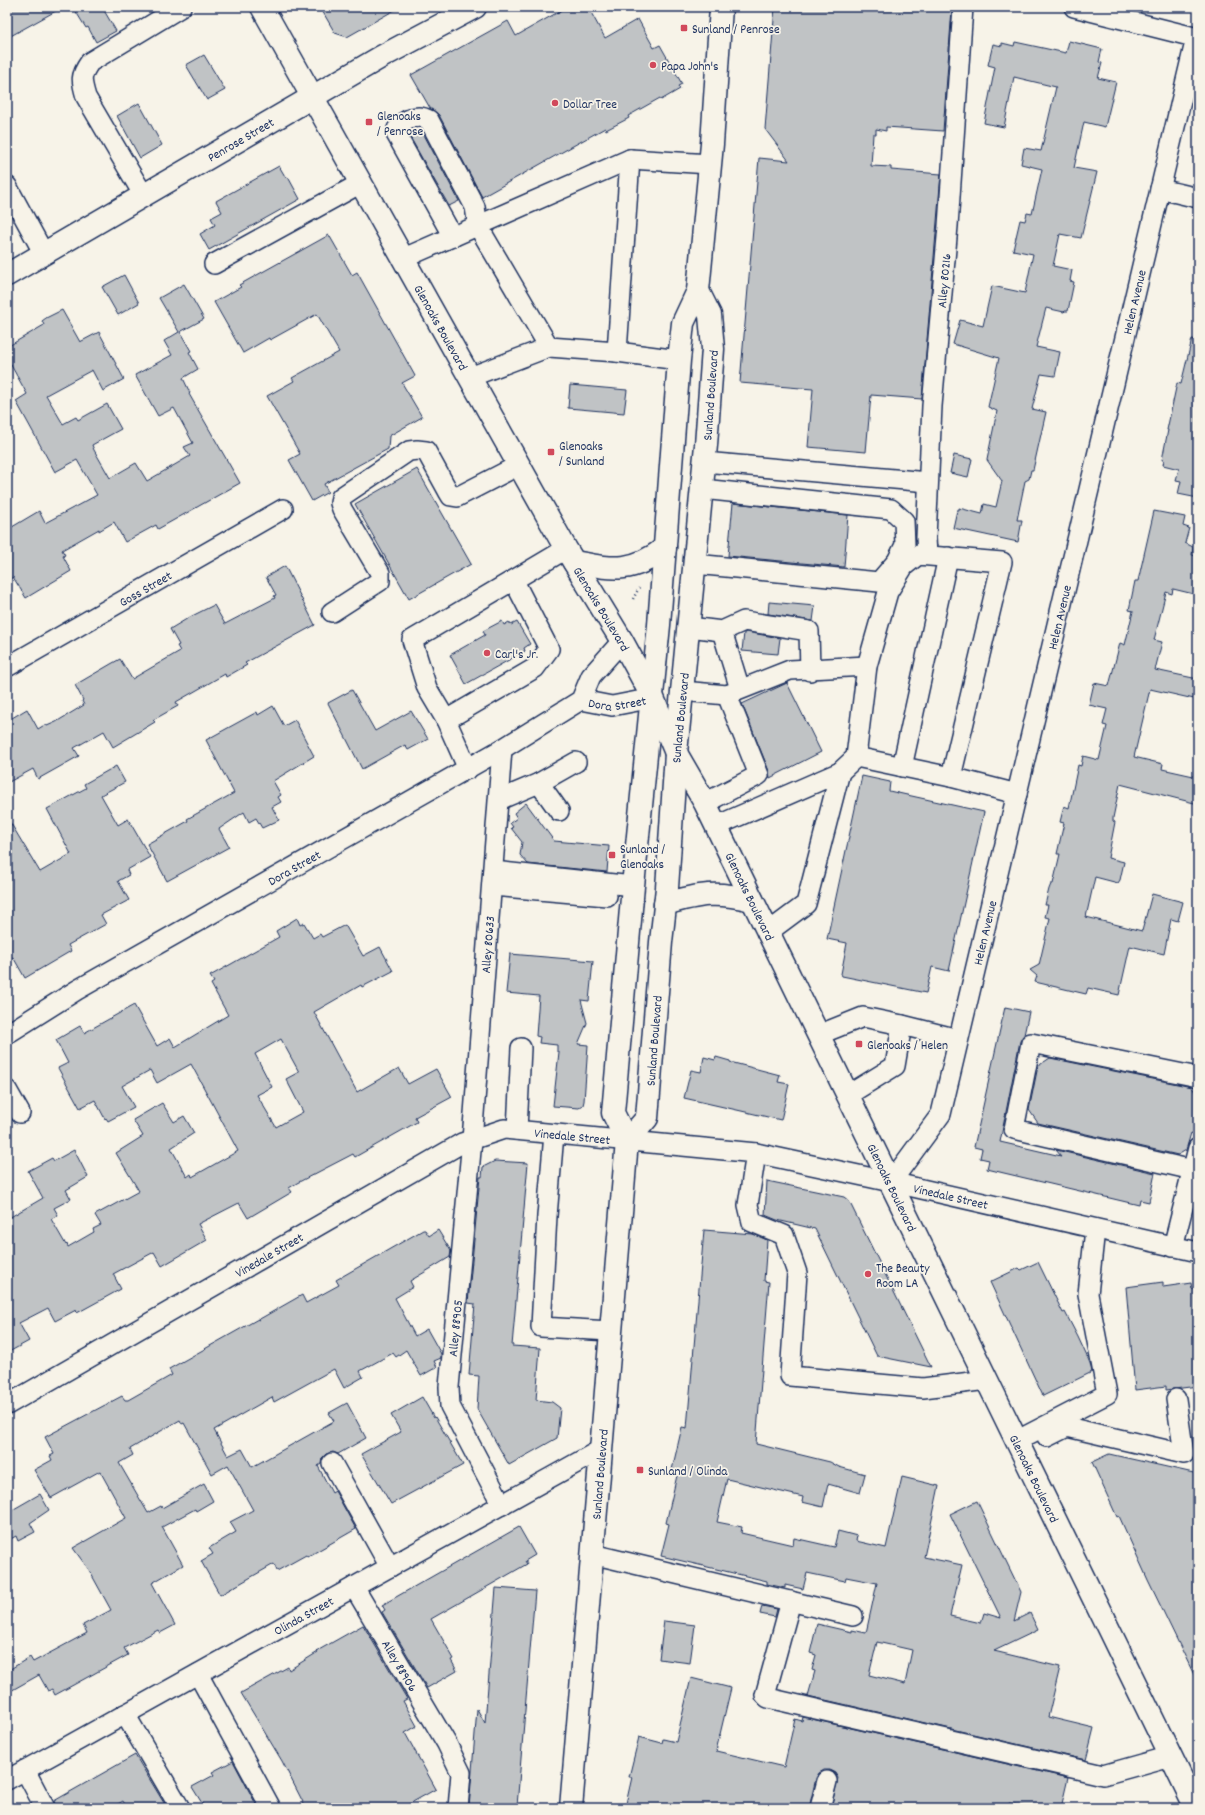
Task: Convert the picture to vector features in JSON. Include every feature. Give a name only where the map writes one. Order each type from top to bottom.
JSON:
[{"type":"main road","name":"Glenoaks Boulevard","points":[[262,7],[570,556],[611,627],[622,641],[653,698],[676,753],[705,803],[767,933],[891,1182],[1196,1808]]},
{"type":"main road","name":"Penrose Street","points":[[7,275],[381,57],[475,7]]},
{"type":"main road","points":[[627,1141],[613,1113],[632,893],[653,698],[678,360],[683,323],[698,291],[710,164],[721,7]]},
{"type":"main road","name":"Sunland Boulevard","points":[[571,1808],[627,1141],[647,1118],[676,753],[702,489],[713,349],[710,315],[698,291]]},
{"type":"main road","points":[[570,556],[607,568],[624,568],[652,558],[665,548]]},
{"type":"main road","points":[[665,904],[708,894],[730,894],[752,900]]},
{"type":"street","points":[[144,196],[86,97],[82,82],[83,72],[90,62],[181,7]]},
{"type":"street","name":"Alley 80216","points":[[926,549],[932,406],[948,226],[963,7]]},
{"type":"street","points":[[1074,7],[1197,38]]},
{"type":"street","name":"Helen Avenue","points":[[891,1182],[941,1114],[1197,38]]},
{"type":"street","points":[[453,236],[396,134],[402,122],[408,119],[418,116],[429,120],[475,208],[478,226],[549,347]]},
{"type":"street","points":[[617,352],[630,159]]},
{"type":"street","points":[[404,258],[630,159],[710,164]]},
{"type":"street","points":[[214,264],[362,183]]},
{"type":"street","points":[[7,186],[44,254]]},
{"type":"street","points":[[1160,189],[1198,198]]},
{"type":"street","points":[[470,377],[549,347],[617,352],[678,360]]},
{"type":"street","points":[[332,612],[380,581],[380,574],[342,509],[340,503],[341,497],[409,451],[426,451],[451,496],[457,497],[519,465]]},
{"type":"street","points":[[704,462],[928,482]]},
{"type":"street","points":[[702,489],[891,508],[904,521],[905,545],[886,583],[888,592],[866,666],[856,757],[840,772],[716,826]]},
{"type":"street","name":"Goss Street","points":[[7,667],[283,509]]},
{"type":"street","points":[[905,545],[926,549],[948,557],[1002,562],[951,777]]},
{"type":"street","points":[[695,564],[886,583],[904,566],[926,549]]},
{"type":"street","points":[[468,769],[446,720],[427,688],[412,640],[514,581],[570,556]]},
{"type":"street","points":[[902,767],[948,557]]},
{"type":"street","points":[[446,720],[535,668],[549,649],[514,581]]},
{"type":"street","points":[[689,627],[722,631],[744,620],[809,631],[810,671]]},
{"type":"street","points":[[705,803],[759,775],[733,692],[722,631]]},
{"type":"street","name":"Dora Street","points":[[7,1034],[77,990],[468,769],[581,700],[591,676],[622,641]]},
{"type":"street","points":[[682,691],[733,692],[790,670],[810,671],[866,666]]},
{"type":"street","name":"Dora Street","points":[[581,700],[612,706],[653,698]]},
{"type":"street","name":"Alley 80633","points":[[472,1140],[502,749]]},
{"type":"street","points":[[856,757],[951,777],[1017,794]]},
{"type":"street","points":[[499,800],[539,783],[576,762]]},
{"type":"street","points":[[767,933],[806,904],[840,772]]},
{"type":"street","points":[[539,783],[559,811]]},
{"type":"street","points":[[492,879],[632,893]]},
{"type":"street","points":[[818,1035],[863,1017],[958,1039]]},
{"type":"street","points":[[848,1095],[895,1066],[902,1025]]},
{"type":"street","points":[[1193,1170],[1014,1129],[1031,1043],[1198,1076]]},
{"type":"street","points":[[517,1130],[521,1048]]},
{"type":"street","points":[[7,1090],[20,1113]]},
{"type":"street","name":"Vinedale Street","points":[[7,1405],[456,1147],[504,1129],[756,1153],[891,1182],[1198,1252]]},
{"type":"street","points":[[554,1134],[547,1216],[541,1327],[610,1331]]},
{"type":"street","name":"Alley 88905","points":[[472,1140],[449,1387],[450,1406],[502,1505]]},
{"type":"street","points":[[1174,1247],[1198,1148]]},
{"type":"street","points":[[756,1153],[748,1205],[752,1222],[784,1235],[797,1273],[790,1376],[923,1388],[987,1380]]},
{"type":"street","points":[[1018,1445],[1107,1394],[1088,1294],[1095,1229]]},
{"type":"street","points":[[1018,1445],[1067,1427],[1184,1454],[1176,1399]]},
{"type":"street","name":"Olinda Street","points":[[7,1780],[600,1450]]},
{"type":"street","points":[[332,1463],[390,1567]]},
{"type":"street","points":[[592,1554],[853,1616]]},
{"type":"street","name":"Alley 88906","points":[[354,1587],[447,1744],[461,1773],[458,1808]]},
{"type":"street","points":[[791,1601],[765,1695],[768,1698],[1103,1775],[1171,1756]]},
{"type":"street","points":[[198,1674],[271,1808]]},
{"type":"street","points":[[125,1714],[180,1808]]},
{"type":"street","points":[[25,1770],[45,1808]]},
{"type":"street","points":[[820,1808],[827,1781]]},
{"type":"path","points":[[633,599],[639,588]]},
{"type":"building","points":[[7,7],[63,7],[7,38]]},
{"type":"building","points":[[73,7],[102,7],[116,31],[96,42],[88,27],[86,28]]},
{"type":"building","points":[[320,7],[400,7],[347,37],[335,33]]},
{"type":"building","points":[[567,7],[588,7],[605,38],[638,19],[654,48],[660,45],[682,84],[678,86],[680,89],[661,100],[660,98],[628,116],[629,118],[606,130],[605,128],[482,197],[439,115],[430,108],[411,75],[508,21],[516,36]]},
{"type":"building","points":[[775,7],[943,7],[952,9],[943,131],[886,127],[886,131],[876,129],[876,134],[873,134],[871,166],[891,167],[891,170],[941,174],[922,399],[871,395],[866,452],[808,447],[813,389],[740,383],[759,158],[789,161],[765,129]]},
{"type":"building","points":[[1069,41],[1102,49],[1099,62],[1102,63],[1098,78],[1116,82],[1105,127],[1084,122],[1074,168],[1097,172],[1081,238],[1060,234],[1053,266],[1072,270],[1070,281],[1074,282],[1068,311],[1064,312],[1046,308],[1036,347],[1060,352],[1055,376],[1041,374],[1032,409],[1046,412],[1033,470],[1031,470],[1029,479],[1025,481],[1017,520],[1022,520],[1018,542],[953,528],[957,510],[959,510],[959,508],[982,514],[984,504],[996,507],[1002,481],[987,460],[997,411],[988,407],[999,358],[953,344],[960,320],[983,326],[992,286],[1025,293],[1033,254],[1013,250],[1020,220],[1025,221],[1027,213],[1032,214],[1042,169],[1021,164],[1024,148],[1041,151],[1056,87],[1014,77],[1004,127],[984,123],[995,67],[988,65],[993,44],[1002,46],[1002,43],[1014,46],[1015,42],[1066,53]]},
{"type":"building","points":[[204,55],[225,90],[207,100],[186,65]]},
{"type":"building","points":[[139,103],[162,145],[140,158],[117,116]]},
{"type":"building","points":[[422,131],[459,201],[449,206],[410,137]]},
{"type":"building","points":[[279,166],[286,178],[288,177],[300,199],[209,250],[200,234],[215,225],[211,218],[222,212],[216,201]]},
{"type":"building","points":[[329,235],[352,275],[357,272],[415,376],[402,383],[422,417],[389,436],[388,449],[324,484],[328,492],[312,501],[289,460],[300,454],[267,396],[294,381],[292,378],[339,352],[317,314],[243,353],[214,302],[241,287],[239,285]]},
{"type":"building","points":[[124,275],[139,303],[118,315],[102,287]]},
{"type":"building","points":[[184,284],[204,319],[180,332],[191,351],[189,352],[198,369],[183,378],[190,393],[189,394],[240,483],[158,529],[156,525],[125,542],[114,522],[99,531],[99,529],[62,550],[65,555],[63,556],[71,571],[26,598],[13,577],[7,581],[7,530],[39,511],[45,523],[97,495],[77,460],[55,472],[16,401],[27,394],[7,358],[7,347],[44,325],[42,321],[62,310],[80,342],[99,332],[124,379],[103,391],[92,370],[46,395],[63,424],[76,417],[78,420],[107,404],[121,429],[92,445],[94,450],[110,478],[136,463],[147,481],[190,456],[184,447],[193,443],[174,408],[158,416],[135,375],[172,355],[164,341],[179,332],[159,298]]},
{"type":"building","points":[[1192,339],[1198,340],[1198,498],[1178,494],[1181,481],[1176,480],[1179,469],[1163,465],[1164,460],[1162,460],[1177,383],[1181,384]]},
{"type":"building","points":[[570,385],[627,390],[624,413],[568,408]]},
{"type":"building","points":[[954,455],[972,459],[968,477],[950,473]]},
{"type":"building","points":[[417,469],[471,564],[409,599],[355,504]]},
{"type":"building","points":[[733,503],[848,515],[844,567],[728,556]]},
{"type":"building","points":[[1154,511],[1185,517],[1183,526],[1189,528],[1185,543],[1193,547],[1192,555],[1198,556],[1198,595],[1173,589],[1172,594],[1166,592],[1154,640],[1162,642],[1155,670],[1198,679],[1198,699],[1150,689],[1134,757],[1163,764],[1162,769],[1198,777],[1198,804],[1120,784],[1113,818],[1113,821],[1115,822],[1108,858],[1124,862],[1120,880],[1118,883],[1095,877],[1086,917],[1142,931],[1152,894],[1183,902],[1178,921],[1171,919],[1164,954],[1130,946],[1119,995],[1088,988],[1086,994],[1035,982],[1037,976],[1030,970],[1039,965],[1050,918],[1045,917],[1048,905],[1045,905],[1049,889],[1051,884],[1053,884],[1060,854],[1057,854],[1064,823],[1060,822],[1064,806],[1069,808],[1078,765],[1081,766],[1083,756],[1099,760],[1107,726],[1103,725],[1107,709],[1089,705],[1094,683],[1109,686],[1120,643],[1125,645],[1133,611],[1129,610],[1135,581],[1138,581]]},
{"type":"building","points":[[285,566],[315,625],[245,663],[247,665],[226,677],[225,674],[176,702],[178,706],[153,720],[155,722],[113,747],[104,731],[74,748],[79,756],[38,779],[33,769],[7,783],[7,721],[27,709],[38,729],[46,724],[47,726],[56,722],[84,705],[75,685],[111,664],[120,659],[132,679],[180,651],[177,646],[179,645],[170,629],[190,617],[214,605],[225,624],[275,598],[274,596],[276,595],[266,577]]},
{"type":"building","points":[[769,602],[815,606],[813,621],[768,614]]},
{"type":"building","name":"Carl's Jr.","points":[[502,621],[504,625],[509,622],[511,625],[517,622],[530,644],[524,648],[525,651],[466,684],[450,655],[485,635],[483,631]]},
{"type":"building","points":[[746,632],[780,638],[778,654],[742,651],[744,633]]},
{"type":"building","points":[[787,683],[821,752],[770,778],[769,771],[742,704]]},
{"type":"building","points":[[352,690],[375,731],[411,711],[428,739],[408,750],[405,745],[362,769],[328,703]]},
{"type":"building","points":[[273,706],[284,726],[295,720],[314,756],[273,781],[281,795],[278,797],[281,802],[272,807],[279,820],[262,828],[256,818],[249,822],[244,812],[219,829],[229,847],[167,881],[147,844],[188,821],[187,819],[234,793],[206,740],[257,712],[258,715]]},
{"type":"building","points":[[116,766],[125,782],[101,795],[118,825],[128,819],[150,857],[127,870],[129,875],[118,881],[129,900],[101,915],[106,924],[68,945],[71,951],[25,978],[13,957],[7,960],[7,817],[40,872],[71,854],[47,809],[86,788],[84,784]]},
{"type":"building","points":[[862,776],[890,782],[889,791],[984,812],[949,971],[932,967],[926,993],[842,976],[841,974],[847,943],[827,939]]},
{"type":"building","points":[[526,803],[554,841],[609,846],[607,872],[528,864],[520,855],[522,842],[511,828],[513,827],[510,823],[517,818],[514,813]]},
{"type":"building","points":[[297,918],[300,925],[304,923],[313,938],[320,934],[322,937],[345,925],[363,956],[380,947],[393,971],[362,987],[361,985],[314,1012],[357,1092],[399,1068],[408,1084],[436,1069],[452,1097],[415,1117],[417,1122],[355,1157],[353,1154],[297,1183],[289,1188],[292,1192],[248,1218],[239,1203],[198,1224],[207,1240],[162,1266],[154,1252],[113,1274],[121,1289],[77,1313],[76,1310],[55,1321],[48,1308],[19,1323],[29,1341],[7,1353],[7,1219],[43,1198],[28,1171],[52,1158],[54,1161],[74,1150],[88,1177],[66,1190],[71,1199],[54,1208],[58,1215],[51,1219],[68,1247],[94,1232],[93,1229],[101,1225],[95,1215],[139,1191],[116,1153],[143,1136],[133,1120],[162,1103],[174,1122],[184,1116],[194,1133],[171,1148],[187,1177],[191,1174],[192,1177],[238,1151],[191,1064],[157,1083],[150,1070],[122,1086],[134,1107],[108,1121],[106,1118],[105,1119],[95,1100],[80,1108],[58,1068],[68,1063],[56,1040],[80,1026],[84,1033],[134,1005],[157,1046],[170,1038],[175,1047],[228,1015],[211,984],[214,982],[210,976],[279,937],[276,931]],"holes":[[[281,1039],[299,1072],[286,1079],[303,1112],[276,1127],[257,1095],[272,1087],[255,1054]]]},
{"type":"building","points":[[510,954],[593,961],[589,1001],[581,1000],[587,1023],[578,1044],[588,1045],[584,1101],[583,1105],[579,1108],[553,1106],[559,1052],[557,1052],[557,1045],[539,1043],[540,1037],[536,1036],[539,996],[506,993]]},
{"type":"building","points":[[1005,1007],[1029,1012],[1024,1035],[1020,1041],[1000,1142],[1061,1156],[1056,1150],[1155,1173],[1149,1202],[1140,1200],[1139,1205],[987,1169],[989,1160],[980,1158],[982,1149],[974,1147]]},
{"type":"building","points":[[704,1057],[715,1060],[716,1057],[780,1075],[778,1082],[789,1084],[781,1120],[684,1098],[691,1070],[701,1072]]},
{"type":"building","points":[[1050,1058],[1192,1087],[1198,1097],[1198,1116],[1194,1134],[1191,1133],[1186,1150],[1178,1155],[1038,1123],[1029,1110],[1038,1066]]},
{"type":"building","points":[[495,1161],[528,1163],[512,1346],[540,1348],[536,1400],[552,1402],[560,1408],[557,1438],[509,1465],[477,1409],[479,1376],[469,1375],[475,1304],[468,1303],[480,1177],[482,1177],[483,1167]]},
{"type":"building","points":[[767,1181],[844,1197],[849,1201],[931,1367],[877,1356],[815,1229],[777,1220],[765,1215]]},
{"type":"building","points":[[425,1230],[429,1236],[438,1230],[451,1251],[450,1257],[410,1281],[413,1287],[395,1298],[415,1336],[427,1329],[441,1354],[441,1358],[434,1361],[437,1367],[421,1376],[406,1350],[396,1357],[393,1353],[360,1371],[363,1377],[344,1388],[334,1369],[274,1402],[272,1397],[214,1430],[228,1456],[242,1449],[252,1467],[334,1421],[329,1413],[347,1403],[366,1438],[338,1454],[333,1452],[326,1454],[322,1458],[321,1464],[318,1466],[332,1493],[335,1491],[356,1529],[307,1557],[306,1555],[277,1571],[274,1564],[220,1595],[201,1561],[213,1554],[209,1548],[236,1532],[230,1522],[253,1510],[228,1465],[212,1474],[184,1423],[182,1424],[180,1420],[130,1449],[133,1455],[119,1463],[148,1513],[161,1506],[162,1508],[204,1484],[213,1501],[162,1527],[183,1565],[152,1583],[175,1625],[160,1633],[158,1630],[124,1648],[128,1655],[55,1695],[52,1689],[48,1691],[39,1675],[7,1693],[7,1671],[30,1657],[33,1662],[87,1633],[83,1625],[111,1610],[89,1570],[73,1548],[126,1518],[100,1471],[51,1498],[34,1470],[52,1460],[50,1456],[54,1454],[45,1437],[122,1396],[125,1400],[128,1400],[172,1375],[169,1369],[302,1295],[306,1303],[339,1285],[336,1280]]},
{"type":"building","points":[[704,1230],[753,1234],[767,1240],[764,1281],[769,1282],[756,1444],[830,1462],[839,1467],[865,1474],[860,1493],[828,1484],[823,1507],[802,1502],[803,1497],[727,1479],[717,1522],[742,1527],[741,1533],[793,1545],[794,1538],[834,1547],[838,1531],[857,1536],[856,1541],[886,1548],[902,1477],[939,1486],[924,1557],[962,1565],[950,1616],[981,1623],[984,1613],[1001,1618],[950,1514],[977,1501],[1021,1592],[1014,1621],[1030,1613],[1038,1630],[994,1651],[1060,1667],[1048,1717],[1094,1728],[1086,1760],[808,1696],[815,1671],[812,1670],[816,1655],[810,1653],[817,1624],[852,1632],[852,1630],[866,1633],[877,1583],[846,1577],[845,1581],[807,1573],[803,1589],[785,1585],[785,1588],[767,1584],[767,1581],[661,1556],[669,1524],[666,1523],[678,1471],[672,1470],[682,1427],[687,1428]],"holes":[[[877,1642],[912,1650],[905,1684],[869,1675]]]},
{"type":"building","points":[[1038,1262],[1063,1313],[1065,1312],[1078,1337],[1090,1363],[1092,1372],[1043,1396],[990,1282],[1019,1268],[1021,1270]]},
{"type":"building","points":[[1163,1282],[1163,1287],[1191,1283],[1192,1289],[1198,1288],[1198,1386],[1166,1390],[1166,1386],[1135,1390],[1126,1287]]},
{"type":"building","points":[[422,1397],[463,1465],[391,1504],[361,1454],[401,1432],[391,1415]]},
{"type":"building","points":[[1109,1454],[1198,1474],[1198,1683],[1119,1516],[1117,1517],[1092,1462]]},
{"type":"building","points":[[40,1494],[49,1510],[30,1523],[35,1532],[18,1541],[16,1536],[7,1541],[7,1513]]},
{"type":"building","points":[[519,1527],[535,1555],[525,1561],[527,1564],[431,1619],[454,1659],[451,1660],[457,1671],[427,1688],[382,1612],[385,1610],[382,1605]]},
{"type":"building","points":[[496,1588],[535,1591],[517,1806],[516,1808],[469,1808],[477,1709],[485,1723]]},
{"type":"building","points":[[762,1606],[777,1609],[775,1617],[760,1614]]},
{"type":"building","points":[[664,1621],[695,1625],[690,1663],[659,1659]]},
{"type":"building","points":[[363,1625],[407,1699],[403,1701],[417,1726],[405,1733],[436,1789],[402,1808],[306,1808],[282,1761],[241,1693],[288,1667],[289,1670],[318,1652],[317,1651]]},
{"type":"building","points":[[691,1678],[731,1688],[716,1751],[784,1767],[795,1719],[802,1721],[803,1717],[1068,1778],[1061,1808],[1032,1808],[1009,1803],[1009,1808],[831,1808],[838,1778],[835,1773],[829,1770],[824,1770],[819,1773],[816,1778],[809,1808],[625,1808],[632,1777],[629,1777],[639,1737],[662,1743],[663,1739],[676,1742]]},
{"type":"building","points":[[135,1755],[167,1808],[127,1808],[123,1801],[111,1808],[56,1808],[54,1801]]},
{"type":"building","points":[[233,1761],[258,1808],[205,1808],[192,1787],[214,1775],[212,1772]]},
{"type":"place","name":"Sunland / Penrose","points":[[684,28]]},
{"type":"place","name":"Papa John's","points":[[653,65]]},
{"type":"place","name":"Dollar Tree","points":[[555,103]]},
{"type":"place","name":"Glenoaks / Penrose","points":[[369,122]]},
{"type":"place","name":"Glenoaks / Sunland","points":[[551,452]]},
{"type":"place","name":"Carl's Jr.","points":[[487,653]]},
{"type":"place","name":"Sunland / Glenoaks","points":[[612,855]]},
{"type":"place","name":"Glenoaks / Helen","points":[[859,1044]]},
{"type":"place","name":"The Beauty Room LA","points":[[868,1274]]},
{"type":"place","name":"Sunland / Olinda","points":[[640,1470]]}]
